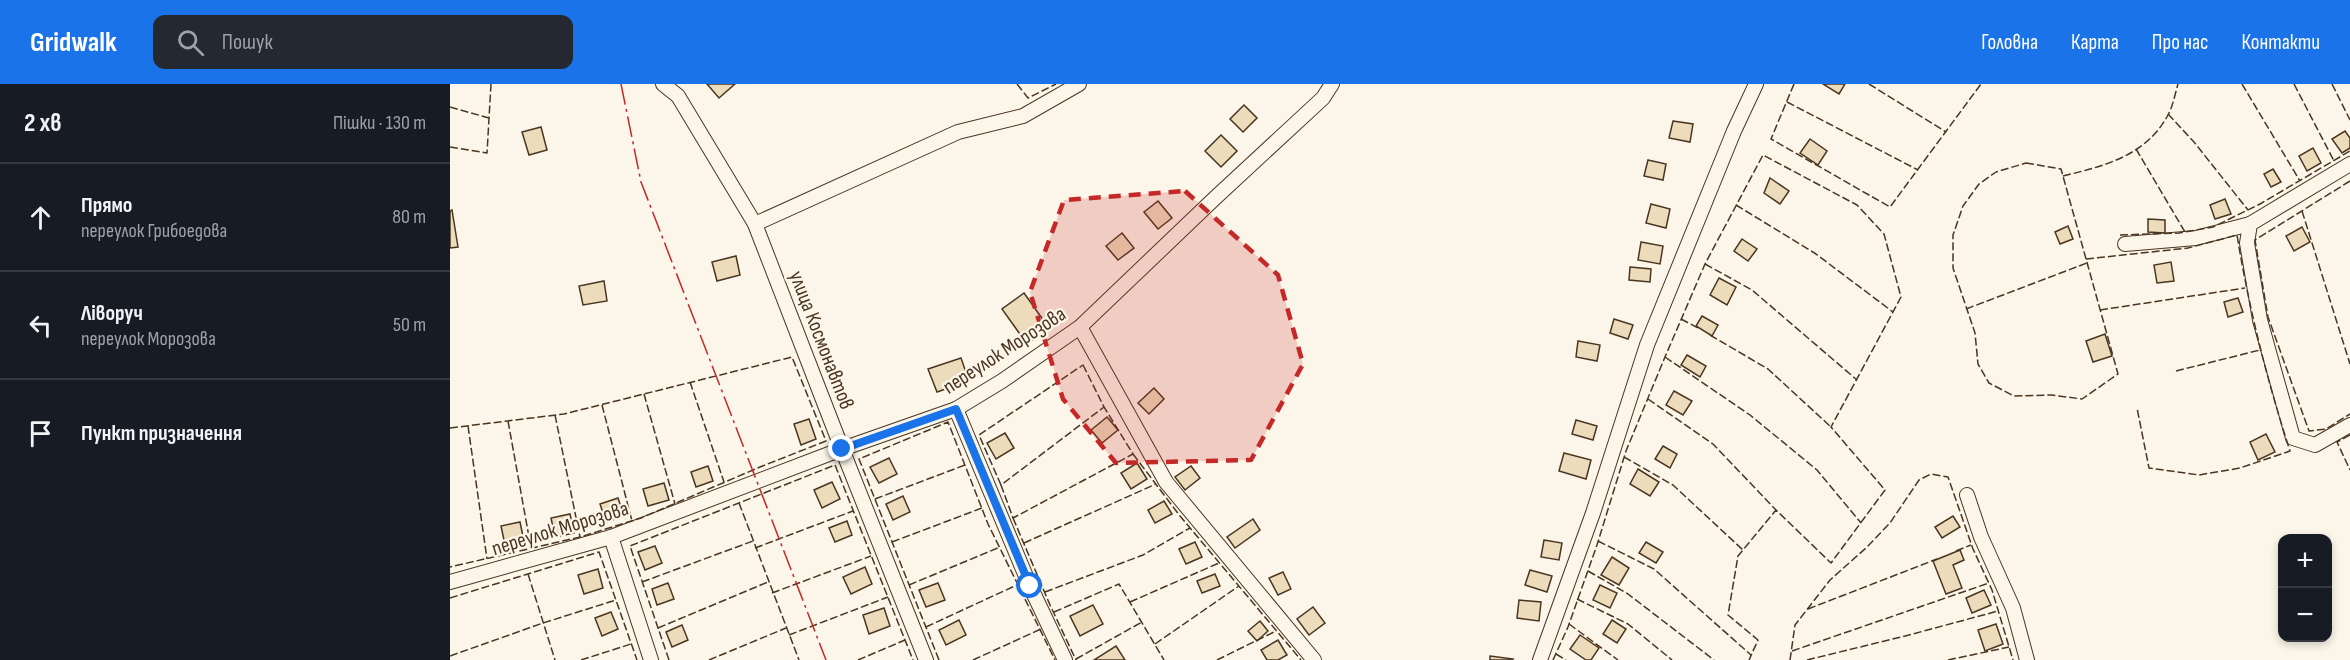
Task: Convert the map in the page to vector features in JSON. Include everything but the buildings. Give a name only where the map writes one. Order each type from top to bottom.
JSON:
[{"type":"street","name":"улица Космонавтов","points":[[663,84],[678,96],[755,224],[926,660]]},
{"type":"street","points":[[755,224],[958,132],[1023,116],[1079,84]]},
{"type":"street","name":"переулок Морозова","points":[[450,582],[611,537],[842,449],[956,409],[1002,381],[1080,327],[1323,98],[1332,84]]},
{"type":"street","points":[[1540,660],[1593,513],[1647,345],[1729,141],[1756,84]]},
{"type":"street","points":[[2125,244],[2196,238],[2250,224],[2350,164]]},
{"type":"street","points":[[2250,224],[2247,243],[2260,320],[2293,438],[2315,445],[2350,424]]},
{"type":"street","points":[[1080,327],[1166,482],[1314,660]]},
{"type":"street","points":[[956,409],[1030,586],[1065,660]]},
{"type":"street","points":[[1967,495],[1981,537],[2013,609],[2027,660]]},
{"type":"street","points":[[611,537],[651,660]]},
{"type":"highlighted area","points":[[1185,191],[1278,275],[1303,364],[1251,460],[1116,463],[1063,399],[1030,292],[1064,200]]},
{"type":"fence","points":[[450,147],[487,153],[491,84]]},
{"type":"fence","points":[[1017,84],[1028,98],[1056,84]]},
{"type":"fence","points":[[1794,84],[1771,139],[1890,207],[1981,84]]},
{"type":"fence","points":[[1869,84],[1946,132]]},
{"type":"fence","points":[[2063,176],[2094,168],[2136,150],[2159,129],[2168,115],[2178,84]]},
{"type":"fence","points":[[2242,84],[2300,181]]},
{"type":"fence","points":[[2294,84],[2334,161]]},
{"type":"fence","points":[[2332,84],[2350,120]]},
{"type":"fence","points":[[1787,102],[1918,170]]},
{"type":"fence","points":[[450,107],[489,118]]},
{"type":"fence","points":[[2168,114],[2194,142],[2248,210]]},
{"type":"fence","points":[[2136,149],[2185,232]]},
{"type":"fence","points":[[2120,235],[2179,233],[2213,227],[2260,204],[2350,151]]},
{"type":"fence","points":[[1553,660],[1568,627],[1597,545],[1626,451],[1665,357],[1705,264],[1763,155],[1857,205],[1884,234],[1901,297],[1831,427],[1885,490],[1831,563],[1776,510],[1738,556],[1728,615],[1758,640],[1749,660]]},
{"type":"fence","points":[[2026,163],[2061,169],[2118,374],[2082,399],[2051,395],[2014,396],[1989,383],[1978,364],[1975,333],[1953,268],[1953,235],[1963,206],[1979,184],[1996,172],[2026,163]]},
{"type":"fence","points":[[2350,181],[2255,240],[2268,317],[2309,431],[2326,429],[2350,414]]},
{"type":"fence","points":[[1736,205],[1816,254],[1893,312]]},
{"type":"fence","points":[[2302,211],[2350,364]]},
{"type":"fence","points":[[2086,259],[2188,248],[2237,235],[2259,344],[2290,451],[2240,468],[2199,475],[2149,468],[2137,408]]},
{"type":"fence","points":[[1966,309],[2087,263]]},
{"type":"fence","points":[[1705,264],[1752,290],[1857,380]]},
{"type":"fence","points":[[2100,310],[2245,288]]},
{"type":"fence","points":[[1681,319],[1700,329]]},
{"type":"fence","points":[[1710,335],[1768,369],[1831,427]]},
{"type":"fence","points":[[2176,371],[2260,350]]},
{"type":"fence","points":[[450,428],[564,414],[792,357],[826,441],[641,518],[580,537],[450,567]]},
{"type":"fence","points":[[1665,357],[1750,415],[1817,470],[1861,523]]},
{"type":"fence","points":[[1083,365],[1104,407],[1001,485],[979,435],[1083,365]]},
{"type":"fence","points":[[690,382],[724,482]]},
{"type":"fence","points":[[644,394],[675,504]]},
{"type":"fence","points":[[1648,399],[1713,444],[1776,510]]},
{"type":"fence","points":[[602,405],[632,521]]},
{"type":"fence","points":[[1001,485],[1013,518],[1133,454],[1104,407]]},
{"type":"fence","points":[[555,415],[580,537]]},
{"type":"fence","points":[[508,421],[531,548]]},
{"type":"fence","points":[[939,660],[859,459],[948,422],[988,524],[1055,660]]},
{"type":"fence","points":[[468,426],[487,559]]},
{"type":"fence","points":[[2350,435],[2337,442],[2350,470]]},
{"type":"fence","points":[[1133,454],[1180,516],[1301,660]]},
{"type":"fence","points":[[1624,457],[1673,485],[1743,550]]},
{"type":"fence","points":[[669,660],[630,546],[835,465],[913,660]]},
{"type":"fence","points":[[875,499],[965,465]]},
{"type":"fence","points":[[1790,660],[1795,625],[1830,580],[1890,523],[1919,480],[1931,474],[1948,477],[1973,549],[1992,590],[2013,660]]},
{"type":"fence","points":[[1024,543],[1156,484]]},
{"type":"fence","points":[[739,503],[799,660]]},
{"type":"fence","points":[[892,542],[982,508]]},
{"type":"fence","points":[[755,548],[853,511]]},
{"type":"fence","points":[[1013,518],[1076,660]]},
{"type":"fence","points":[[1045,592],[1143,555],[1190,528]]},
{"type":"fence","points":[[642,582],[753,541]]},
{"type":"fence","points":[[1598,541],[1654,569],[1751,655]]},
{"type":"fence","points":[[1956,551],[1971,545]]},
{"type":"fence","points":[[909,585],[1000,547]]},
{"type":"fence","points":[[450,598],[599,552],[637,660]]},
{"type":"fence","points":[[772,593],[871,556]]},
{"type":"fence","points":[[1808,609],[1937,559]]},
{"type":"fence","points":[[1130,602],[1219,563]]},
{"type":"fence","points":[[1588,571],[1628,594],[1714,660]]},
{"type":"fence","points":[[528,574],[555,660]]},
{"type":"fence","points":[[658,628],[768,582]]},
{"type":"fence","points":[[1792,651],[1989,583]]},
{"type":"fence","points":[[926,627],[1019,584]]},
{"type":"fence","points":[[1054,612],[1119,584],[1164,660]]},
{"type":"fence","points":[[1155,644],[1239,586]]},
{"type":"fence","points":[[789,635],[888,597]]},
{"type":"fence","points":[[1577,599],[1628,624],[1672,660]]},
{"type":"fence","points":[[450,656],[616,600]]},
{"type":"fence","points":[[1807,660],[1998,611]]},
{"type":"fence","points":[[1076,659],[1142,622]]},
{"type":"fence","points":[[1569,624],[1618,660]]},
{"type":"fence","points":[[709,660],[786,628]]},
{"type":"fence","points":[[973,660],[1041,629]]},
{"type":"fence","points":[[1217,660],[1276,631]]},
{"type":"fence","points":[[858,660],[905,640]]},
{"type":"fence","points":[[581,660],[631,644]]},
{"type":"fence","points":[[1948,660],[2009,647]]},
{"type":"fence","points":[[1556,654],[1566,660]]},
{"type":"power","points":[[621,84],[641,182],[826,660]]},
{"type":"route","points":[[842,449],[956,409],[976,463],[1030,586]]}]
